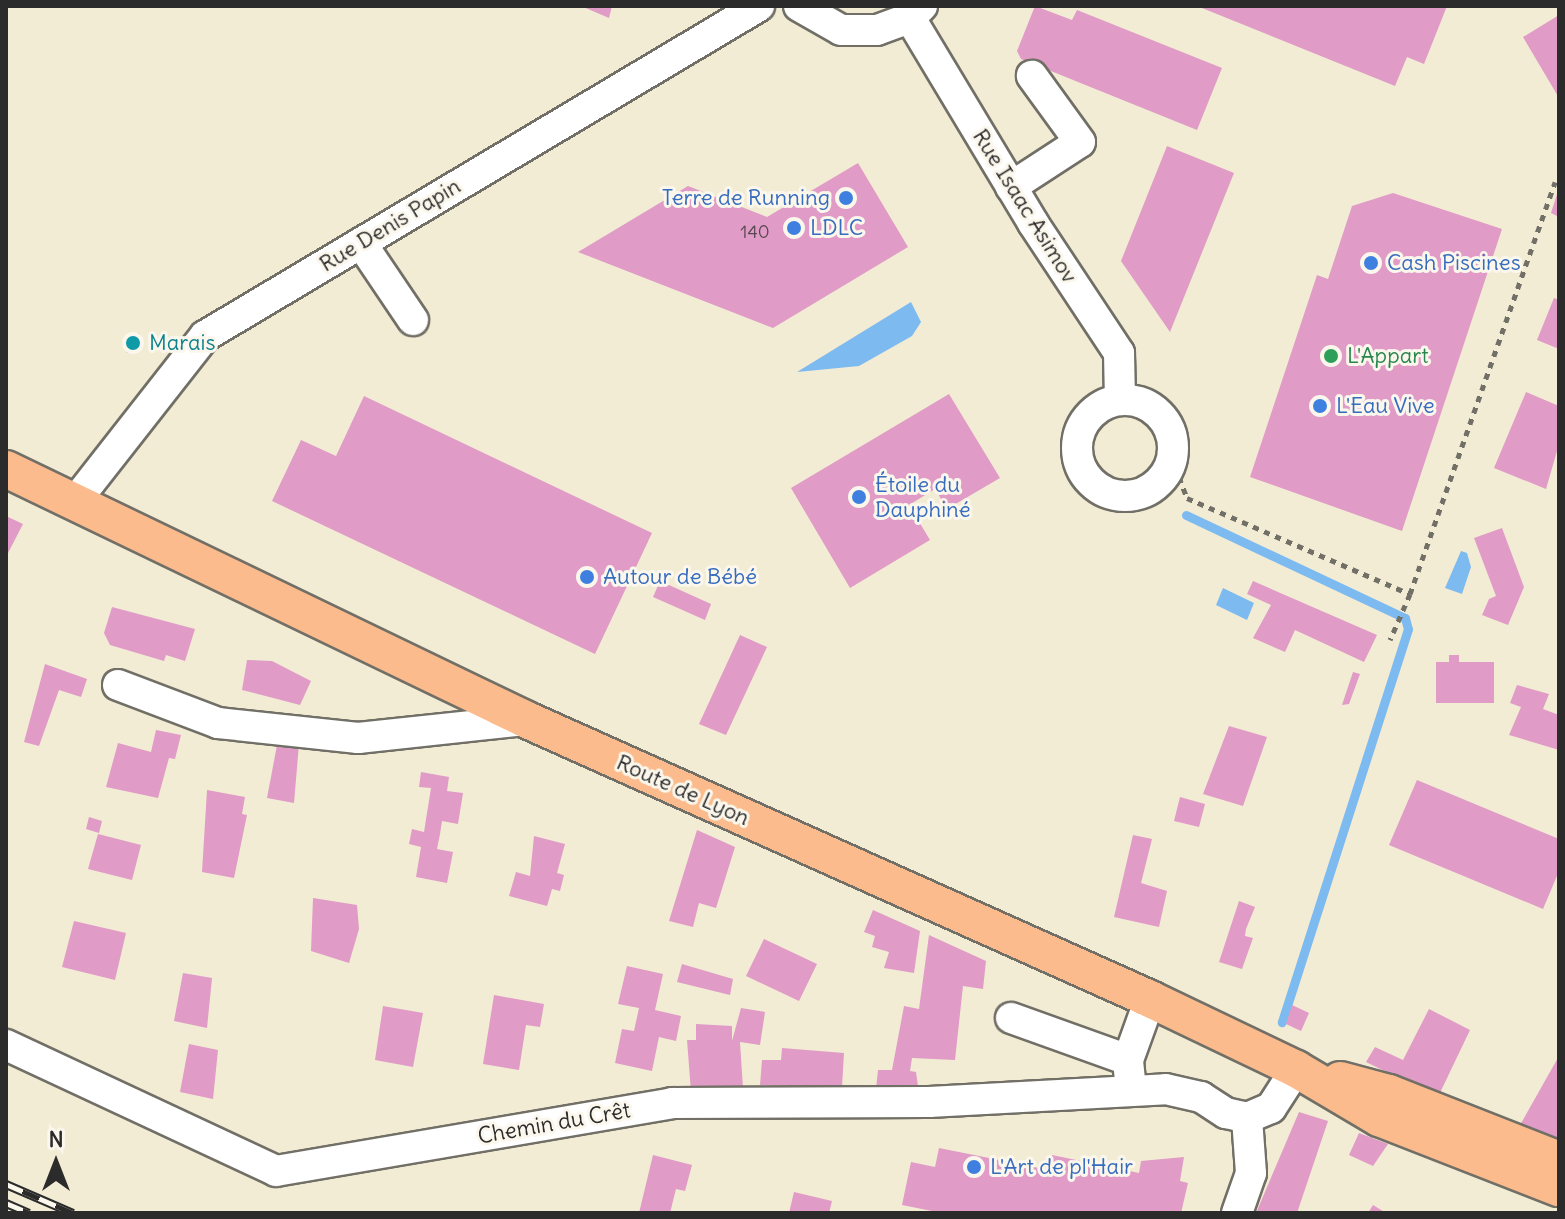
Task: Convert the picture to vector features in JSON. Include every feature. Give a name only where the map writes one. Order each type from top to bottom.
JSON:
[{"type":"main road","name":"Route de Lyon","points":[[6,472],[527,720],[1150,999],[1296,1069]]},
{"type":"main road","points":[[1296,1069],[1389,1093],[1559,1160]]},
{"type":"main road","points":[[1296,1069],[1379,1118],[1559,1188]]},
{"type":"street","name":"Rue Denis Papin","points":[[74,503],[205,336],[759,6]]},
{"type":"street","points":[[799,6],[841,30],[877,30],[916,12]]},
{"type":"street","name":"Rue Isaac Asimov","points":[[916,12],[1011,187],[1119,353],[1120,399]]},
{"type":"street","points":[[1011,187],[1080,142],[1032,76]]},
{"type":"street","points":[[361,243],[413,320]]},
{"type":"street","points":[[118,685],[218,723],[358,738],[527,720]]},
{"type":"street","points":[[1131,1090],[1128,1060],[1150,999]]},
{"type":"street","points":[[1011,1018],[1128,1060]]},
{"type":"street","name":"Chemin du Crêt","points":[[6,1045],[276,1171],[672,1103],[929,1102],[1131,1090],[1201,1097],[1247,1118]]},
{"type":"street","points":[[1237,1213],[1251,1173],[1247,1118],[1271,1108],[1296,1069]]},
{"type":"path","points":[[1390,640],[1410,594],[1555,182]]},
{"type":"path","points":[[1179,477],[1187,498],[1410,594]]},
{"type":"water","points":[[911,302],[921,322],[912,336],[859,366],[797,372]]},
{"type":"water","points":[[1461,551],[1467,553],[1471,567],[1462,594],[1445,588]]},
{"type":"water","points":[[1223,588],[1254,603],[1247,620],[1216,605]]},
{"type":"building","points":[[581,6],[612,6],[609,18]]},
{"type":"building","points":[[1035,6],[1072,20],[1077,10],[1222,68],[1197,130],[1021,59],[1017,51]]},
{"type":"building","points":[[1197,6],[1447,6],[1424,64],[1407,57],[1395,86]]},
{"type":"building","points":[[1559,15],[1559,98],[1523,37]]},
{"type":"building","points":[[1167,146],[1234,173],[1170,332],[1121,261]]},
{"type":"building","points":[[858,163],[908,247],[773,328],[578,252],[688,186],[767,217]]},
{"type":"building","points":[[1559,192],[1559,217],[1551,213]]},
{"type":"building","points":[[1393,193],[1502,229],[1402,531],[1250,477],[1317,275],[1328,279],[1352,206]]},
{"type":"building","points":[[1554,298],[1559,300],[1559,349],[1537,340]]},
{"type":"building","name":"Marais","points":[[139,333],[144,343],[127,353],[122,344]]},
{"type":"building","points":[[1526,392],[1559,406],[1559,444],[1546,489],[1494,468]]},
{"type":"building","name":"Étoile du Dauphiné","points":[[949,394],[1000,478],[947,509],[935,489],[909,505],[930,540],[850,588],[791,488]]},
{"type":"building","points":[[364,396],[652,533],[595,654],[272,501],[301,440],[336,456]]},
{"type":"building","points":[[6,516],[23,524],[6,557]]},
{"type":"building","points":[[1502,528],[1524,587],[1508,625],[1482,615],[1489,599],[1496,596],[1474,538]]},
{"type":"building","points":[[660,581],[711,604],[705,620],[653,597]]},
{"type":"building","points":[[1253,581],[1377,635],[1364,662],[1295,630],[1285,652],[1253,638],[1271,605],[1247,594]]},
{"type":"building","points":[[112,607],[195,629],[185,661],[166,655],[164,661],[110,645],[104,633]]},
{"type":"building","points":[[740,635],[767,647],[726,735],[699,724]]},
{"type":"building","points":[[1449,655],[1459,655],[1459,662],[1494,662],[1494,703],[1436,703],[1436,662],[1449,662]]},
{"type":"building","points":[[247,660],[272,661],[311,681],[300,705],[242,690]]},
{"type":"building","points":[[45,664],[87,679],[81,697],[59,690],[39,746],[24,742]]},
{"type":"building","points":[[1353,672],[1360,674],[1349,704],[1342,705]]},
{"type":"building","points":[[1517,685],[1549,694],[1543,709],[1559,715],[1559,750],[1509,735],[1521,707],[1510,703]]},
{"type":"building","points":[[1229,726],[1267,737],[1243,806],[1203,794]]},
{"type":"building","points":[[156,730],[181,735],[175,759],[169,758],[158,798],[106,787],[118,743],[151,752]]},
{"type":"building","points":[[278,740],[299,744],[294,803],[267,798]]},
{"type":"building","points":[[421,772],[449,777],[447,791],[463,793],[458,824],[442,821],[437,849],[453,852],[447,883],[416,877],[421,847],[409,844],[412,829],[424,832],[431,788],[419,787]]},
{"type":"building","points":[[1417,780],[1559,839],[1559,871],[1543,909],[1389,845]]},
{"type":"building","points":[[207,790],[245,797],[242,814],[247,815],[234,878],[202,872]]},
{"type":"building","points":[[1180,797],[1205,804],[1199,827],[1174,821]]},
{"type":"building","points":[[89,817],[102,821],[99,833],[86,829]]},
{"type":"building","points":[[697,830],[735,847],[716,908],[699,903],[693,927],[669,921]]},
{"type":"building","points":[[98,834],[141,845],[132,880],[88,869]]},
{"type":"building","points":[[1133,835],[1152,839],[1141,883],[1167,891],[1159,927],[1114,917]]},
{"type":"building","points":[[534,836],[565,844],[557,873],[564,875],[560,891],[552,889],[547,906],[509,896],[516,872],[530,876]]},
{"type":"building","points":[[313,898],[357,905],[359,929],[349,963],[311,951]]},
{"type":"building","points":[[1239,901],[1255,907],[1245,936],[1253,938],[1242,969],[1219,962]]},
{"type":"building","points":[[873,910],[920,931],[914,973],[884,968],[889,952],[872,947],[875,936],[864,932]]},
{"type":"building","points":[[74,921],[126,933],[115,980],[62,967]]},
{"type":"building","points":[[929,935],[986,961],[983,989],[963,986],[955,1060],[912,1058],[910,1071],[916,1072],[919,1093],[876,1089],[878,1070],[892,1070],[904,1006],[919,1009]]},
{"type":"building","points":[[764,939],[817,964],[799,1001],[746,976]]},
{"type":"building","points":[[682,964],[733,979],[730,995],[677,982]]},
{"type":"building","points":[[627,966],[663,974],[655,1010],[681,1016],[676,1041],[659,1037],[652,1071],[615,1063],[622,1029],[634,1031],[639,1008],[618,1004]]},
{"type":"building","points":[[183,973],[212,978],[207,1028],[174,1021]]},
{"type":"building","points":[[494,995],[544,1004],[540,1027],[526,1025],[519,1070],[483,1064]]},
{"type":"building","points":[[1292,1005],[1309,1013],[1301,1031],[1286,1024]]},
{"type":"building","points":[[383,1006],[423,1013],[413,1067],[375,1060]]},
{"type":"building","points":[[741,1008],[765,1012],[760,1045],[740,1042],[743,1088],[691,1092],[687,1040],[696,1040],[696,1024],[732,1026],[732,1041]]},
{"type":"building","points":[[1429,1009],[1470,1030],[1438,1097],[1366,1062],[1375,1047],[1403,1060]]},
{"type":"building","points":[[189,1044],[218,1050],[213,1099],[180,1092]]},
{"type":"building","points":[[782,1048],[844,1053],[842,1087],[760,1085],[762,1060],[781,1060]]},
{"type":"building","points":[[1559,1056],[1559,1138],[1520,1125]]},
{"type":"building","points":[[1299,1112],[1328,1121],[1297,1213],[1256,1213]]},
{"type":"building","points":[[1359,1133],[1388,1144],[1373,1166],[1349,1155]]},
{"type":"building","points":[[939,1148],[1049,1170],[1052,1155],[1139,1173],[1141,1161],[1184,1157],[1180,1181],[1188,1183],[1181,1213],[942,1213],[902,1205],[911,1162],[935,1167]]},
{"type":"building","points":[[653,1155],[692,1165],[685,1191],[676,1189],[670,1213],[639,1213]]},
{"type":"building","points":[[794,1192],[832,1201],[829,1213],[789,1213]]},
{"type":"building","points":[[1373,1205],[1386,1213],[1368,1213]]},
{"type":"waterway","points":[[1186,515],[1405,618],[1408,629],[1282,1022]]},
{"type":"railway","points":[[6,1184],[73,1213]]},
{"type":"railway","points":[[6,1203],[29,1213]]},
{"type":"place","name":"Terre de Running","points":[[846,198]]},
{"type":"place","name":"LDLC","points":[[794,228]]},
{"type":"place","name":"Cash Piscines","points":[[1371,263]]},
{"type":"place","name":"Marais","points":[[133,343]]},
{"type":"place","name":"L'Appart","points":[[1331,356]]},
{"type":"place","name":"L'Eau Vive","points":[[1320,406]]},
{"type":"place","name":"Étoile du Dauphiné","points":[[859,497]]},
{"type":"place","name":"Autour de Bébé","points":[[587,577]]},
{"type":"place","name":"L'Art de pl'Hair","points":[[974,1167]]}]
